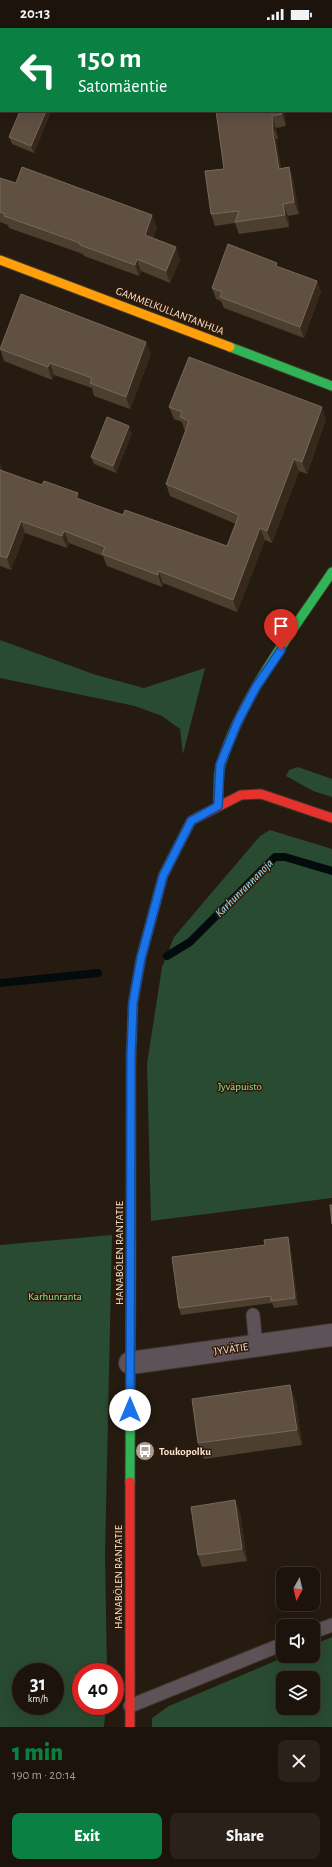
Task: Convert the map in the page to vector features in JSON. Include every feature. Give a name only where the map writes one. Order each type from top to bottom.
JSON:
[{"type":"street","name":"GAMMELKULLANTANHUA","points":[[0,260],[259,357],[332,386]]},
{"type":"street","points":[[218,806],[220,765],[238,721],[256,687],[332,572]]},
{"type":"street","name":"HANABÖLEN RANTATIE","points":[[130,1727],[130,1363],[133,1003],[141,958],[163,876],[191,821],[242,795],[261,794],[332,818]]},
{"type":"street","name":"JYVÄTIE","points":[[130,1363],[332,1335]]},
{"type":"lane","points":[[253,1315],[256,1346]]},
{"type":"lane","points":[[320,1629],[332,1625]]},
{"type":"lane","points":[[130,1706],[276,1647]]},
{"type":"green space","points":[[0,640],[96,675],[144,688],[205,668],[183,754],[180,729],[162,716],[135,706],[0,678]]},
{"type":"green space","points":[[298,767],[332,779],[332,797],[313,791],[286,776],[289,770]]},
{"type":"green space","name":"Jyväpuisto","points":[[270,830],[332,849],[332,1198],[151,1221],[147,1064],[162,967],[174,937],[260,836]]},
{"type":"green space","name":"Karhunranta","points":[[112,1235],[105,1554],[107,1663],[72,1663],[72,1715],[105,1715],[104,1727],[0,1727],[0,1245]]},
{"type":"green space","points":[[332,1637],[332,1727],[152,1727],[152,1718],[169,1706],[276,1661],[276,1663],[320,1663],[320,1642]]},
{"type":"building","points":[[20,112],[46,112],[31,146],[9,137]]},
{"type":"building","points":[[216,112],[281,112],[282,114],[272,116],[272,127],[279,169],[289,167],[294,202],[283,204],[285,215],[235,222],[239,211],[211,214],[205,171],[224,169]]},
{"type":"building","points":[[22,167],[152,215],[145,235],[176,247],[166,271],[137,259],[135,265],[80,245],[80,243],[4,216],[5,214],[0,212],[0,178],[16,183]]},
{"type":"building","points":[[228,244],[277,263],[276,266],[317,281],[300,327],[220,297],[222,292],[212,288]]},
{"type":"building","points":[[21,294],[146,342],[126,397],[90,383],[92,378],[50,363],[48,367],[0,349]]},
{"type":"building","points":[[189,357],[322,407],[302,462],[294,459],[267,531],[260,528],[233,600],[159,571],[158,575],[102,554],[105,547],[64,531],[62,536],[21,521],[7,558],[0,556],[0,470],[42,485],[44,481],[78,493],[76,498],[123,515],[125,510],[227,546],[239,515],[166,484],[189,421],[180,417],[182,412],[169,407]]},
{"type":"building","points":[[107,417],[129,426],[113,466],[91,457]]},
{"type":"building","points":[[330,1205],[332,1205],[332,1224]]},
{"type":"building","points":[[288,1237],[295,1298],[271,1301],[271,1296],[179,1308],[172,1257],[265,1245],[264,1240]]},
{"type":"building","points":[[290,1385],[297,1430],[198,1443],[192,1399]]},
{"type":"building","points":[[235,1500],[242,1549],[198,1555],[191,1507]]},
{"type":"waterway","name":"Karhunrannanoja","points":[[167,956],[190,942],[275,857],[285,857],[332,871]]},
{"type":"waterway","name":"Karhunrannanoja","points":[[0,983],[98,973]]},
{"type":"traffic: fast","points":[[230,347],[332,386]]},
{"type":"traffic: fast","points":[[218,806],[221,764],[230,738],[242,713],[270,664],[332,572]]},
{"type":"traffic: fast","points":[[130,1482],[131,1244]]},
{"type":"traffic: slow","points":[[0,260],[230,347]]},
{"type":"traffic: slow","points":[[131,1060],[133,1003],[141,958],[163,876],[191,821],[198,817]]},
{"type":"traffic: jam","points":[[198,817],[241,795],[261,794],[332,818]]},
{"type":"traffic: jam","points":[[131,1060],[131,1244]]},
{"type":"traffic: jam","points":[[130,1482],[130,1727]]},
{"type":"place","name":"Toukopolku","points":[[145,1451]]},
{"type":"route","points":[[130,1410],[131,1057],[133,1003],[141,958],[163,876],[191,821],[218,806],[220,765],[238,721],[256,687],[281,650]]}]
